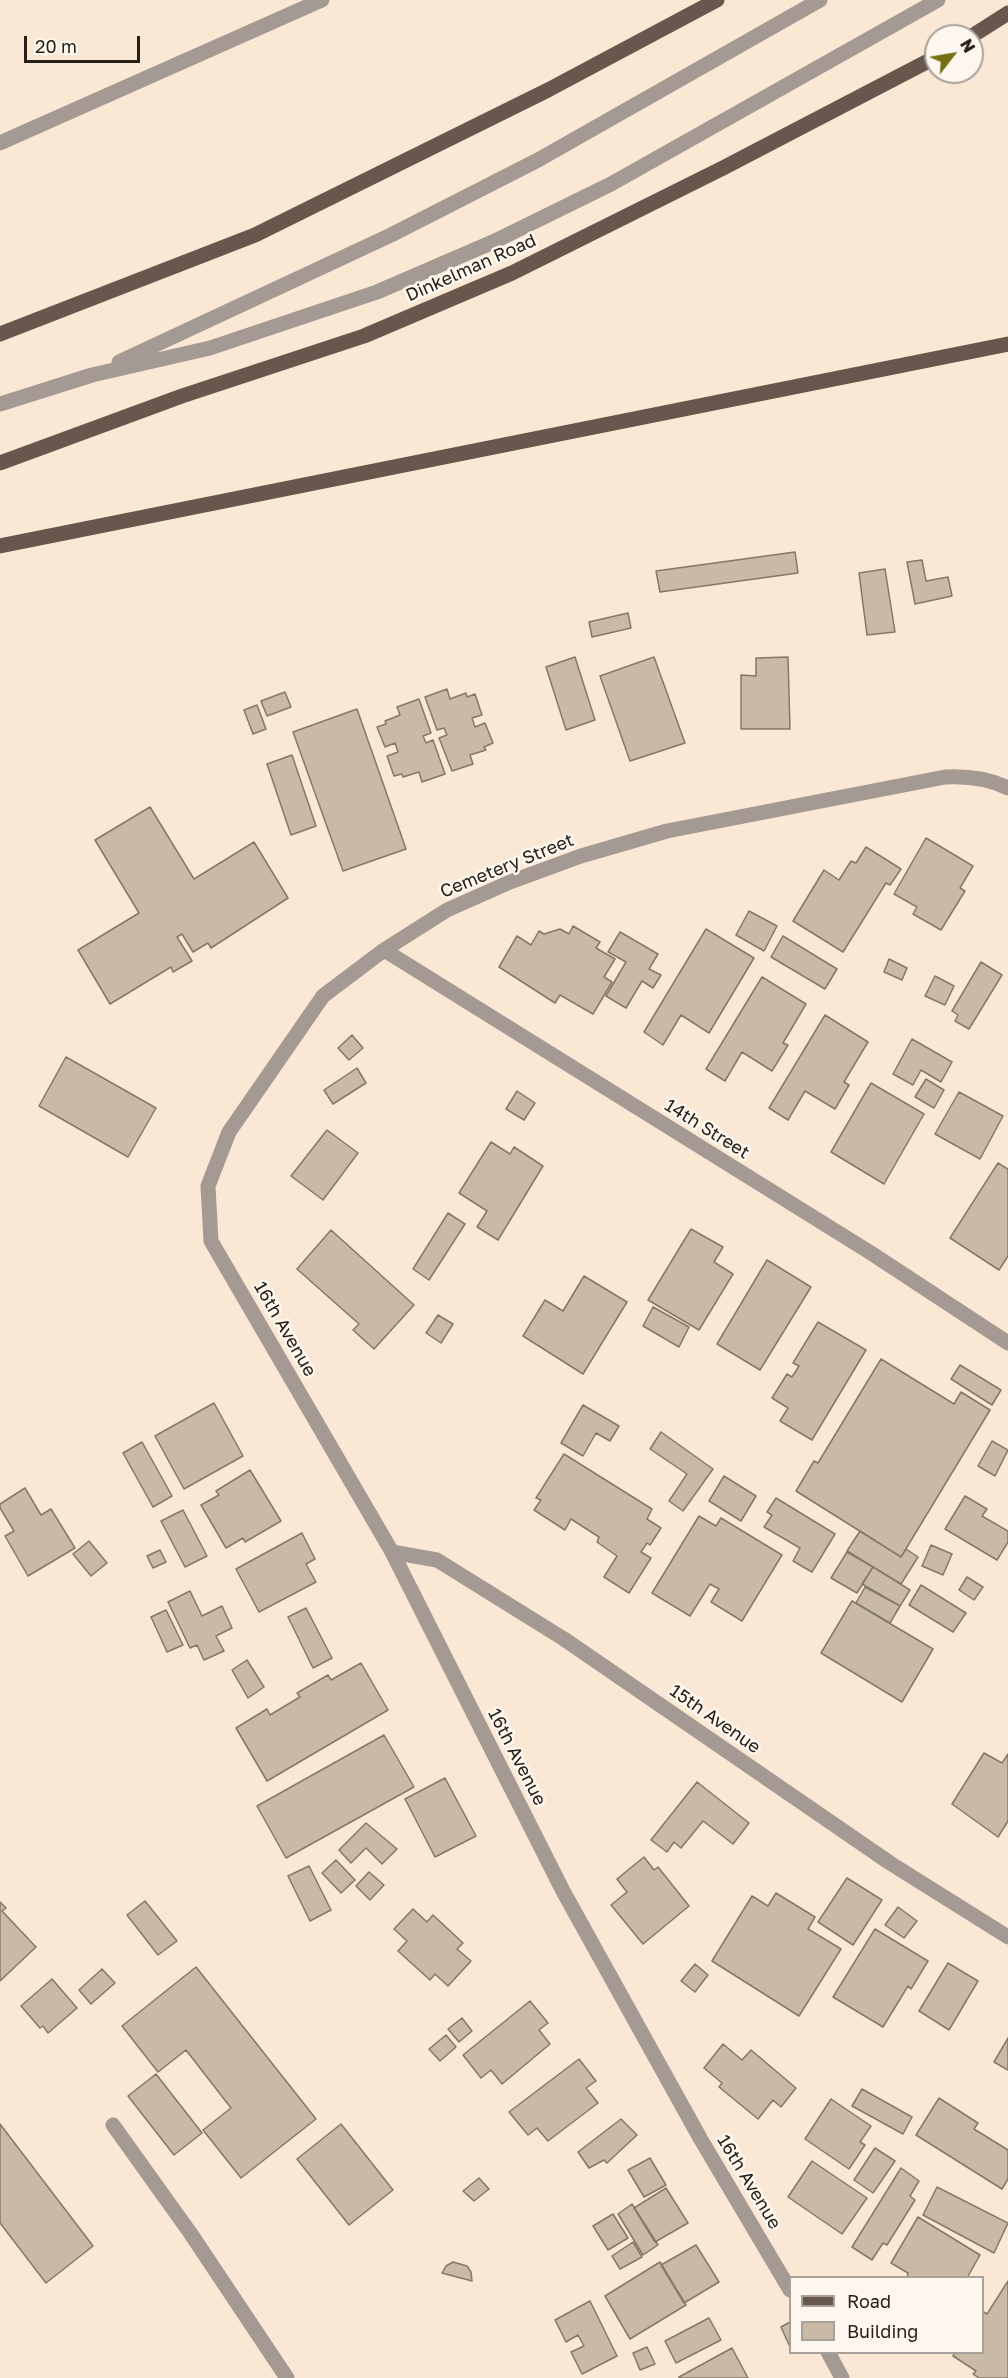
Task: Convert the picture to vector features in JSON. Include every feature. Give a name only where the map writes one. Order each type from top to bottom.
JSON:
[{"type":"main road","points":[[0,334],[255,235],[548,90],[717,0]]},
{"type":"main road","points":[[984,28],[1008,13]]},
{"type":"main road","name":"Dinkelman Road","points":[[0,463],[182,396],[364,336],[512,273],[723,168],[924,63]]},
{"type":"main road","points":[[0,546],[1008,344]]},
{"type":"street","points":[[0,143],[322,0]]},
{"type":"street","points":[[92,375],[391,235],[538,160],[820,0]]},
{"type":"street","points":[[0,404],[92,375],[232,341],[377,292],[493,242],[611,184],[938,0]]},
{"type":"street","name":"Cemetery Street","points":[[211,1241],[208,1186],[229,1132],[323,996],[384,950],[447,910],[510,882],[581,856],[667,831],[945,777],[962,776],[996,781],[1008,788]]},
{"type":"street","name":"14th Street","points":[[384,950],[871,1253],[1008,1343]]},
{"type":"street","name":"16th Avenue","points":[[211,1241],[392,1552],[563,1891],[700,2138],[789,2288]]},
{"type":"street","name":"15th Avenue","points":[[392,1552],[436,1560],[554,1632],[890,1863],[1008,1937]]},
{"type":"street","points":[[114,2126],[191,2234],[287,2378]]},
{"type":"street","points":[[829,2354],[842,2378]]},
{"type":"building","points":[[795,552],[798,573],[660,592],[656,571]]},
{"type":"building","points":[[922,560],[926,581],[948,577],[952,596],[915,604],[907,562]]},
{"type":"building","points":[[885,569],[895,632],[867,635],[859,573]]},
{"type":"building","points":[[628,613],[631,628],[592,637],[589,622]]},
{"type":"building","points":[[575,657],[595,720],[566,730],[546,667]]},
{"type":"building","points":[[654,657],[685,743],[630,761],[600,676]]},
{"type":"building","points":[[788,657],[790,729],[741,729],[741,675],[756,676],[756,658]]},
{"type":"building","points":[[447,689],[450,699],[466,693],[467,697],[475,694],[482,715],[472,718],[475,727],[485,723],[493,743],[484,747],[486,750],[470,755],[473,764],[452,771],[439,738],[447,735],[444,728],[437,730],[425,697]]},
{"type":"building","points":[[285,692],[291,707],[267,716],[261,701]]},
{"type":"building","points":[[419,699],[431,733],[423,736],[426,743],[433,740],[445,774],[422,782],[419,772],[403,777],[402,774],[394,776],[387,756],[398,752],[395,743],[385,747],[377,727],[400,715],[397,707]]},
{"type":"building","points":[[257,705],[266,729],[253,734],[244,710]]},
{"type":"building","points":[[357,709],[406,849],[343,871],[293,732]]},
{"type":"building","points":[[292,755],[316,826],[291,835],[267,764]]},
{"type":"building","points":[[150,807],[194,879],[254,842],[288,898],[211,948],[208,943],[193,952],[182,934],[177,937],[192,961],[173,972],[171,967],[110,1004],[78,950],[139,913],[95,840]]},
{"type":"building","points":[[926,838],[973,866],[960,888],[965,891],[941,930],[913,914],[917,907],[894,894]]},
{"type":"building","points":[[866,847],[901,869],[890,885],[886,883],[843,952],[793,921],[824,870],[839,880],[851,861],[856,863]]},
{"type":"building","points":[[749,911],[777,926],[764,951],[736,935]]},
{"type":"building","points":[[573,926],[600,942],[596,948],[615,959],[604,977],[612,982],[593,1014],[560,995],[555,1003],[499,967],[517,936],[531,945],[539,931],[544,934],[560,929],[569,934]]},
{"type":"building","points":[[706,929],[754,958],[709,1033],[681,1015],[663,1045],[644,1032]]},
{"type":"building","points":[[620,932],[658,954],[649,969],[661,975],[653,988],[642,981],[626,1008],[606,996],[626,962],[608,952]]},
{"type":"building","points":[[783,936],[837,969],[825,989],[771,957]]},
{"type":"building","points":[[889,959],[907,968],[902,980],[884,972]]},
{"type":"building","points":[[981,962],[1002,975],[969,1029],[955,1021],[958,1015],[952,1011]]},
{"type":"building","points":[[935,976],[954,986],[945,1005],[925,996]]},
{"type":"building","points":[[762,977],[806,1004],[783,1043],[788,1045],[772,1071],[742,1052],[725,1081],[706,1069]]},
{"type":"building","points":[[825,1015],[868,1042],[844,1082],[849,1085],[835,1109],[805,1091],[788,1120],[769,1108]]},
{"type":"building","points":[[352,1035],[363,1048],[349,1060],[338,1048]]},
{"type":"building","points":[[912,1039],[952,1062],[941,1082],[921,1070],[913,1085],[893,1074]]},
{"type":"building","points":[[66,1057],[156,1108],[128,1157],[39,1106]]},
{"type":"building","points":[[357,1068],[366,1083],[333,1104],[324,1090]]},
{"type":"building","points":[[926,1079],[944,1090],[934,1108],[915,1097]]},
{"type":"building","points":[[871,1083],[924,1114],[884,1184],[831,1152]]},
{"type":"building","points":[[517,1091],[535,1103],[524,1120],[506,1109]]},
{"type":"building","points":[[959,1092],[1003,1116],[980,1159],[935,1134]]},
{"type":"building","points":[[327,1130],[358,1153],[323,1200],[291,1176]]},
{"type":"building","points":[[491,1142],[510,1154],[514,1147],[543,1166],[498,1240],[477,1227],[487,1211],[459,1193]]},
{"type":"building","points":[[998,1163],[1008,1169],[1008,1256],[999,1270],[950,1238]]},
{"type":"building","points":[[448,1213],[465,1224],[429,1280],[413,1269]]},
{"type":"building","points":[[691,1229],[723,1247],[714,1262],[733,1274],[699,1330],[648,1300]]},
{"type":"building","points":[[331,1230],[414,1305],[374,1349],[353,1330],[359,1324],[297,1269]]},
{"type":"building","points":[[767,1260],[811,1287],[760,1370],[717,1344]]},
{"type":"building","points":[[584,1276],[627,1302],[583,1374],[523,1336],[545,1300],[563,1311]]},
{"type":"building","points":[[653,1307],[689,1327],[679,1347],[643,1326]]},
{"type":"building","points":[[438,1315],[453,1324],[441,1343],[426,1333]]},
{"type":"building","points":[[818,1322],[866,1350],[812,1440],[780,1421],[788,1408],[772,1398],[787,1374],[792,1377],[799,1366],[793,1363]]},
{"type":"building","points":[[881,1359],[954,1404],[961,1392],[990,1410],[901,1557],[796,1491],[814,1461],[818,1463]]},
{"type":"building","points":[[960,1365],[1001,1390],[992,1405],[951,1379]]},
{"type":"building","points":[[214,1403],[243,1456],[184,1489],[155,1436]]},
{"type":"building","points":[[583,1405],[619,1426],[610,1441],[596,1433],[583,1456],[561,1443]]},
{"type":"building","points":[[661,1432],[713,1469],[683,1511],[669,1501],[687,1474],[650,1449]]},
{"type":"building","points":[[992,1441],[1008,1450],[995,1476],[978,1466]]},
{"type":"building","points":[[142,1442],[172,1496],[153,1507],[123,1453]]},
{"type":"building","points":[[564,1454],[652,1509],[647,1519],[661,1528],[650,1545],[647,1543],[641,1552],[651,1558],[629,1593],[604,1577],[617,1556],[597,1542],[599,1537],[571,1519],[565,1530],[534,1510],[541,1500],[536,1498]]},
{"type":"building","points":[[250,1470],[281,1521],[245,1542],[243,1538],[226,1548],[201,1505],[219,1495],[216,1491]]},
{"type":"building","points":[[724,1476],[756,1496],[741,1521],[709,1501]]},
{"type":"building","points":[[25,1488],[41,1515],[51,1509],[75,1548],[28,1576],[5,1536],[14,1531],[0,1508],[0,1504]]},
{"type":"building","points":[[965,1496],[987,1509],[982,1516],[1008,1531],[1008,1542],[997,1560],[945,1529]]},
{"type":"building","points":[[776,1498],[835,1534],[812,1572],[793,1561],[800,1548],[764,1527],[772,1515],[767,1512]]},
{"type":"building","points":[[183,1510],[207,1556],[185,1567],[161,1521]]},
{"type":"building","points":[[699,1516],[716,1526],[721,1518],[782,1555],[742,1621],[711,1602],[719,1589],[710,1584],[690,1616],[652,1593]]},
{"type":"building","points":[[860,1531],[901,1557],[906,1549],[918,1557],[901,1584],[847,1551]]},
{"type":"building","points":[[302,1533],[315,1559],[306,1564],[316,1582],[259,1612],[236,1569]]},
{"type":"building","points":[[89,1541],[107,1563],[91,1576],[73,1554]]},
{"type":"building","points":[[931,1545],[952,1554],[943,1575],[922,1566]]},
{"type":"building","points":[[160,1550],[166,1562],[153,1568],[147,1556]]},
{"type":"building","points":[[847,1552],[873,1567],[857,1593],[831,1578]]},
{"type":"building","points":[[873,1567],[910,1590],[900,1606],[862,1584]]},
{"type":"building","points":[[967,1577],[983,1587],[974,1600],[959,1590]]},
{"type":"building","points":[[921,1585],[966,1613],[953,1632],[909,1605]]},
{"type":"building","points":[[865,1587],[900,1606],[890,1623],[856,1603]]},
{"type":"building","points":[[190,1591],[202,1616],[222,1606],[232,1628],[216,1636],[224,1651],[204,1660],[197,1645],[190,1648],[168,1602]]},
{"type":"building","points":[[852,1601],[933,1649],[902,1702],[821,1653]]},
{"type":"building","points":[[306,1608],[332,1658],[313,1668],[288,1617]]},
{"type":"building","points":[[166,1610],[183,1645],[167,1652],[151,1617]]},
{"type":"building","points":[[247,1660],[264,1687],[248,1698],[232,1670]]},
{"type":"building","points":[[361,1663],[388,1710],[267,1781],[236,1728],[267,1709],[270,1715],[300,1697],[297,1693],[328,1675],[331,1680]]},
{"type":"building","points":[[384,1735],[414,1787],[286,1858],[257,1806]]},
{"type":"building","points":[[984,1753],[1002,1763],[1008,1754],[1008,1821],[998,1837],[952,1804]]},
{"type":"building","points":[[445,1778],[476,1836],[435,1857],[405,1799]]},
{"type":"building","points":[[697,1782],[749,1823],[733,1844],[703,1821],[681,1848],[674,1842],[667,1852],[651,1840]]},
{"type":"building","points":[[366,1823],[397,1849],[382,1864],[366,1848],[351,1863],[339,1850]]},
{"type":"building","points":[[644,1857],[654,1870],[658,1867],[689,1906],[643,1944],[611,1905],[627,1892],[617,1879]]},
{"type":"building","points":[[336,1860],[355,1880],[341,1893],[322,1873]]},
{"type":"building","points":[[309,1866],[331,1910],[310,1921],[288,1876]]},
{"type":"building","points":[[369,1872],[384,1885],[370,1900],[356,1886]]},
{"type":"building","points":[[847,1878],[882,1900],[853,1945],[818,1922]]},
{"type":"building","points":[[776,1893],[815,1917],[808,1929],[841,1949],[799,2016],[712,1961],[752,1896],[768,1906]]},
{"type":"building","points":[[145,1901],[177,1941],[158,1955],[127,1915]]},
{"type":"building","points":[[0,1902],[6,1908],[2,1911],[36,1947],[0,1981]]},
{"type":"building","points":[[898,1907],[917,1921],[904,1938],[885,1925]]},
{"type":"building","points":[[413,1909],[427,1922],[433,1915],[463,1943],[457,1949],[471,1961],[448,1986],[435,1974],[430,1980],[398,1951],[407,1941],[394,1929]]},
{"type":"building","points":[[875,1929],[928,1961],[911,1989],[908,1986],[883,2027],[833,1997]]},
{"type":"building","points":[[948,1963],[978,1981],[949,2030],[919,2011]]},
{"type":"building","points":[[695,1964],[708,1975],[695,1992],[681,1981]]},
{"type":"building","points":[[196,1967],[316,2119],[241,2178],[203,2130],[231,2108],[186,2050],[158,2072],[122,2026]]},
{"type":"building","points":[[102,1969],[115,1983],[91,2004],[79,1990]]},
{"type":"building","points":[[52,1979],[77,2008],[48,2033],[43,2026],[40,2028],[21,2006]]},
{"type":"building","points":[[530,2001],[548,2023],[539,2030],[550,2044],[502,2084],[491,2070],[481,2078],[463,2055]]},
{"type":"building","points":[[462,2018],[472,2031],[459,2042],[448,2029]]},
{"type":"building","points":[[446,2035],[456,2047],[440,2061],[429,2049]]},
{"type":"building","points":[[1008,2038],[1008,2070],[994,2062]]},
{"type":"building","points":[[723,2044],[742,2060],[751,2050],[796,2088],[781,2107],[773,2100],[758,2119],[719,2087],[722,2083],[704,2068]]},
{"type":"building","points":[[579,2059],[596,2081],[586,2088],[598,2103],[548,2141],[537,2128],[528,2135],[509,2112]]},
{"type":"building","points":[[156,2074],[202,2133],[174,2155],[128,2096]]},
{"type":"building","points":[[862,2089],[912,2117],[903,2134],[852,2106]]},
{"type":"building","points":[[939,2098],[978,2123],[974,2129],[1008,2150],[1008,2179],[1002,2189],[916,2135]]},
{"type":"building","points":[[831,2099],[871,2126],[860,2142],[865,2145],[849,2169],[805,2139]]},
{"type":"building","points":[[621,2119],[637,2135],[607,2163],[604,2160],[589,2168],[578,2152]]},
{"type":"building","points":[[0,2124],[93,2246],[46,2283],[0,2223]]},
{"type":"building","points":[[341,2124],[393,2190],[349,2225],[297,2159]]},
{"type":"building","points":[[875,2148],[895,2161],[873,2193],[854,2180]]},
{"type":"building","points":[[650,2158],[666,2185],[644,2197],[628,2170]]},
{"type":"building","points":[[812,2161],[867,2198],[842,2234],[788,2197]]},
{"type":"building","points":[[901,2168],[919,2181],[910,2196],[915,2200],[887,2245],[883,2243],[872,2260],[852,2247]]},
{"type":"building","points":[[479,2178],[489,2189],[474,2201],[463,2191]]},
{"type":"building","points":[[937,2187],[1008,2223],[994,2253],[923,2215]]},
{"type":"building","points":[[666,2188],[688,2223],[655,2242],[634,2208]]},
{"type":"building","points":[[632,2204],[658,2245],[643,2255],[618,2214]]},
{"type":"building","points":[[613,2214],[628,2238],[608,2250],[593,2226]]},
{"type":"building","points":[[918,2217],[980,2255],[968,2276],[907,2276],[908,2273],[891,2263]]},
{"type":"building","points":[[633,2242],[642,2257],[620,2269],[612,2256]]},
{"type":"building","points":[[696,2245],[719,2282],[684,2303],[661,2265]]},
{"type":"building","points":[[453,2262],[467,2266],[471,2272],[472,2281],[442,2273],[446,2266]]},
{"type":"building","points":[[660,2262],[686,2305],[630,2339],[605,2296]]},
{"type":"building","points":[[1008,2281],[1008,2378],[979,2378],[973,2374],[976,2371],[953,2356],[954,2354],[984,2354],[984,2312],[987,2314]]},
{"type":"building","points":[[590,2301],[617,2356],[582,2374],[571,2352],[584,2346],[578,2335],[566,2342],[555,2320]]},
{"type":"building","points":[[709,2318],[721,2340],[676,2363],[665,2341]]},
{"type":"building","points":[[789,2323],[789,2345],[781,2327]]},
{"type":"building","points":[[647,2347],[655,2364],[640,2370],[633,2353]]},
{"type":"building","points":[[732,2348],[748,2378],[679,2378],[679,2377]]}]
